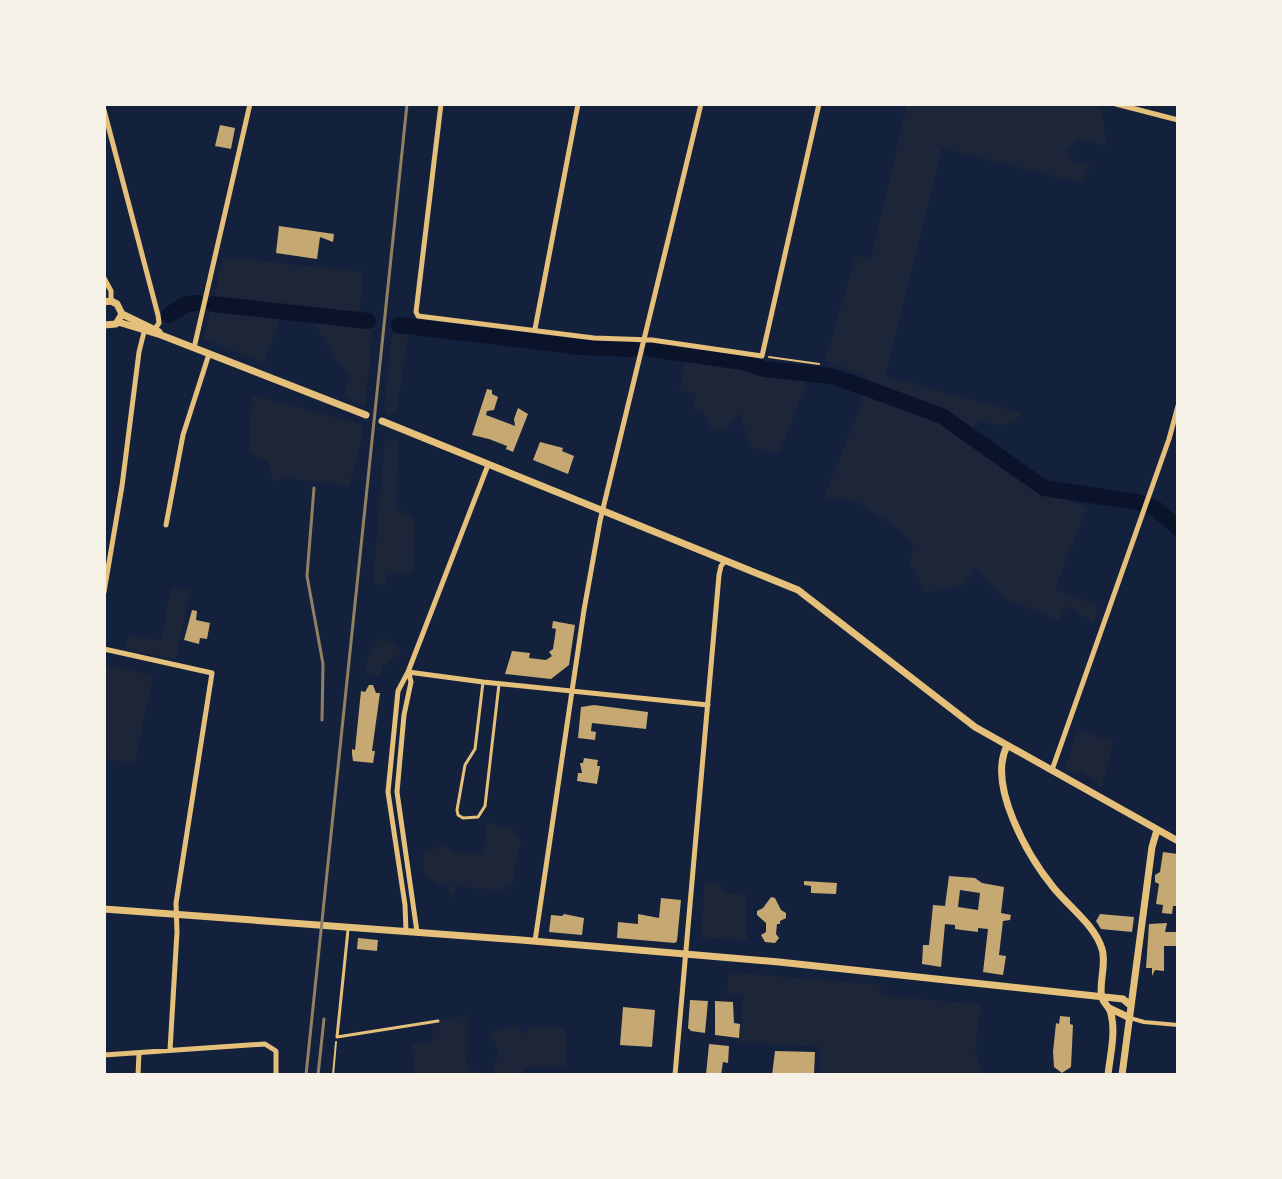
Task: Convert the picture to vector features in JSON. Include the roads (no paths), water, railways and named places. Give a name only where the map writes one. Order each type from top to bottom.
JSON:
[{"type":"street","points":[[194,348],[250,104]]},
{"type":"street","points":[[441,104],[416,315],[762,356],[819,104]]},
{"type":"street","points":[[535,329],[578,104]]},
{"type":"street","points":[[535,941],[590,569],[701,104]]},
{"type":"street","points":[[1116,104],[1178,120]]},
{"type":"street","points":[[104,110],[158,315],[158,332]]},
{"type":"street","points":[[104,278],[111,291],[107,301],[120,307],[104,333]]},
{"type":"street","points":[[113,322],[144,332],[158,332]]},
{"type":"street","points":[[113,322],[158,332],[366,415]]},
{"type":"street","points":[[104,592],[144,332]]},
{"type":"street","points":[[166,525],[183,435],[209,354]]},
{"type":"street","points":[[1052,770],[1178,406]]},
{"type":"street","points":[[382,421],[798,590],[975,727],[1178,841]]},
{"type":"street","points":[[406,931],[388,778],[396,703],[400,684],[408,672],[488,465]]},
{"type":"street","points":[[675,1075],[719,575],[725,561]]},
{"type":"street","points":[[104,649],[212,673],[176,903],[170,1050]]},
{"type":"street","points":[[408,672],[708,705]]},
{"type":"street","points":[[408,672],[411,682],[397,776],[417,932]]},
{"type":"street","points":[[1007,746],[1001,764],[1009,812],[1017,831],[1051,885],[1102,947],[1101,998],[1109,1008],[1128,1017],[1144,1022],[1178,1025]]},
{"type":"street","points":[[391,818],[400,817]]},
{"type":"street","points":[[1122,1075],[1152,847],[1157,830]]},
{"type":"street","points":[[104,909],[535,941],[887,972],[941,981],[1125,1000],[1130,1005]]},
{"type":"street","points":[[1108,1075],[1112,1025],[1109,1008]]},
{"type":"street","points":[[104,1055],[265,1044],[271,1046],[277,1055],[276,1075]]},
{"type":"street","points":[[138,1075],[139,1053]]},
{"type":"lane","points":[[483,682],[475,749],[465,765],[457,810],[460,817],[474,819],[483,811],[499,684]]},
{"type":"lane","points":[[348,926],[336,1039],[438,1021]]},
{"type":"waterway","points":[[169,315],[186,304],[198,303]]},
{"type":"waterway","points":[[213,304],[368,321]]},
{"type":"waterway","points":[[399,325],[580,347],[632,349]]},
{"type":"waterway","points":[[651,349],[742,362],[764,369],[831,376],[942,416],[1044,488],[1137,502],[1155,508],[1178,528]]},
{"type":"railway","points":[[306,1075],[407,104]]},
{"type":"railway","points":[[314,488],[307,576],[323,664],[322,720]]},
{"type":"railway","points":[[318,1075],[324,1019]]}]
